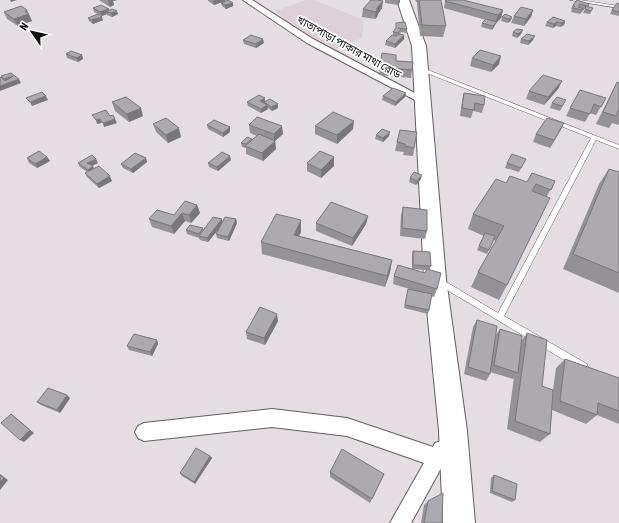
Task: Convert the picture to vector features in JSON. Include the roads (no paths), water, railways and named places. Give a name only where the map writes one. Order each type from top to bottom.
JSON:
[{"type":"highway","points":[[403,0],[419,46],[421,99],[434,278],[453,431],[459,523]]},
{"type":"street","name":"খাতাপাড়া পাকার মাথা রোড","points":[[247,0],[310,41],[421,99]]},
{"type":"street","points":[[144,432],[272,418],[347,428],[437,458]]},
{"type":"street","points":[[400,523],[453,431]]},
{"type":"lane","points":[[572,0],[619,7]]},
{"type":"lane","points":[[421,69],[619,147]]},
{"type":"lane","points":[[500,317],[594,138]]},
{"type":"lane","points":[[434,278],[592,372]]}]
